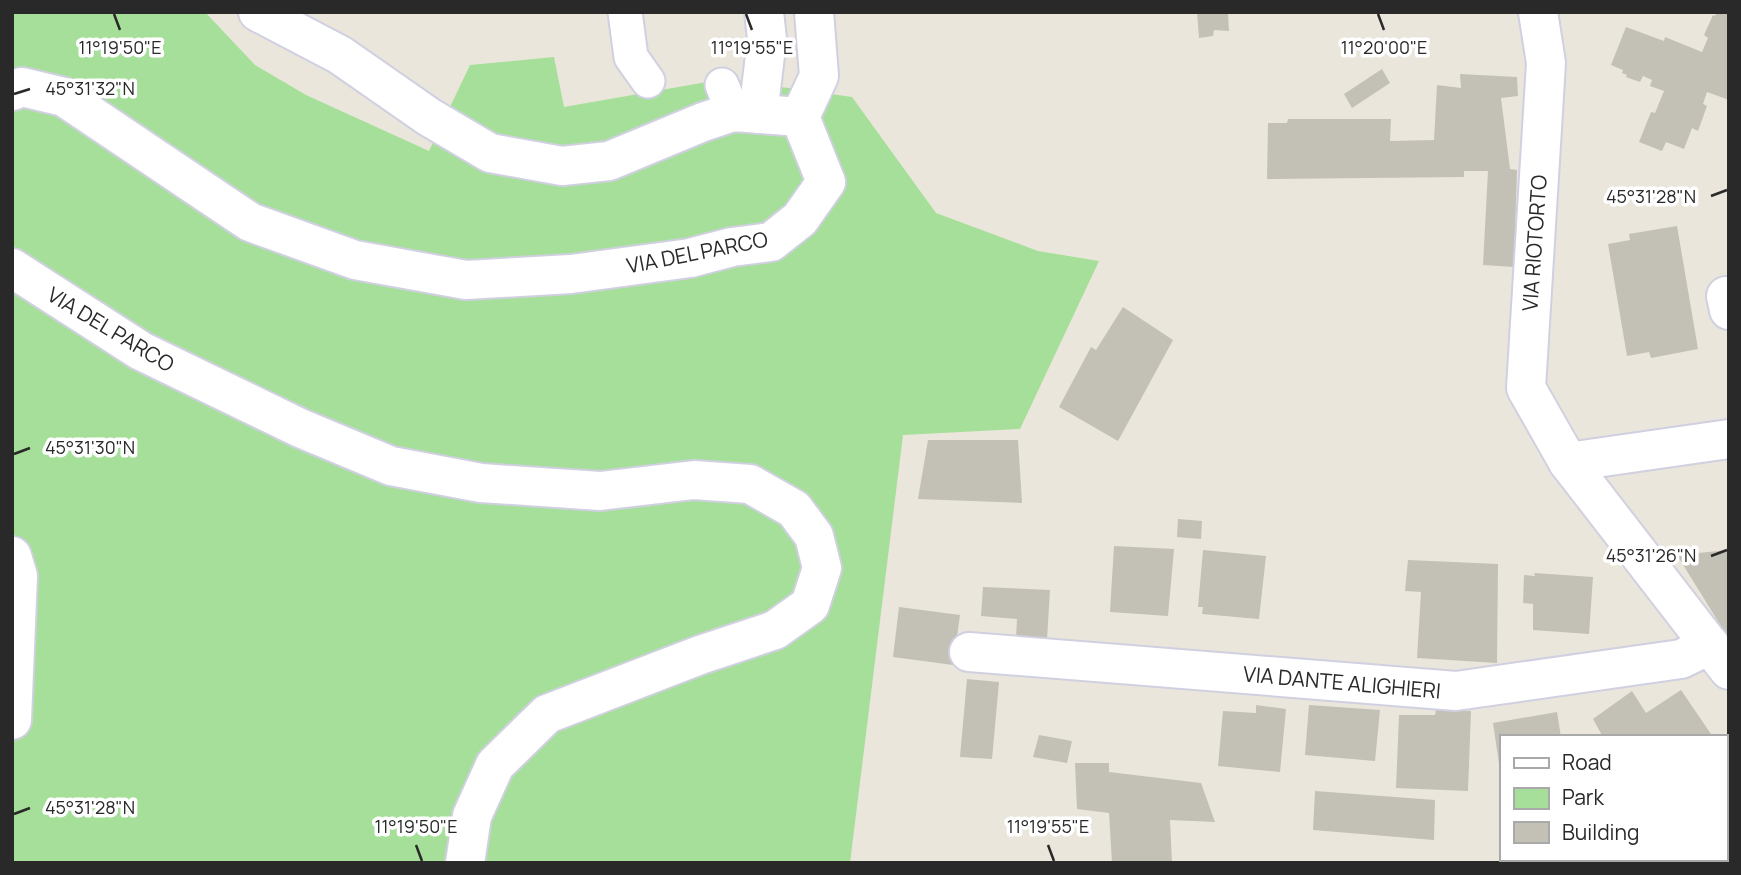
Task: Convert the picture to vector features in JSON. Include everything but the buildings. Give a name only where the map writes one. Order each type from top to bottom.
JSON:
[{"type":"street","points":[[625,12],[631,57],[648,81]]},
{"type":"street","points":[[262,13],[340,55],[429,117],[490,153],[562,166],[609,161],[703,122],[737,104],[767,39],[764,12]]},
{"type":"street","points":[[737,104],[800,117],[819,76],[814,12]]},
{"type":"street","name":"VIA RIOTORTO","points":[[1538,12],[1546,63],[1526,388],[1568,462],[1724,662]]},
{"type":"street","name":"VIA DEL PARCO","points":[[12,91],[22,87],[64,97],[250,222],[355,260],[467,280],[571,274],[690,258],[732,247],[771,242],[800,219],[826,182],[800,117]]},
{"type":"street","name":"VIA DEL PARCO","points":[[12,268],[141,351],[300,428],[391,466],[481,483],[600,491],[694,480],[750,484],[794,509],[814,536],[821,568],[810,605],[775,630],[700,654],[547,714],[495,765],[472,817],[465,863]]},
{"type":"street","points":[[1729,296],[1726,296],[1729,310]]},
{"type":"street","points":[[1568,462],[1729,439]]},
{"type":"street","points":[[12,556],[18,576],[12,720]]},
{"type":"street","name":"VIA DANTE ALIGHIERI","points":[[969,652],[1456,691],[1681,659],[1724,662]]},
{"type":"green space","points":[[12,12],[205,12],[255,65],[306,95],[429,151],[470,65],[554,57],[564,107],[724,79],[852,97],[936,213],[1038,251],[1099,261],[1020,429],[903,435],[850,863],[12,863]]}]
